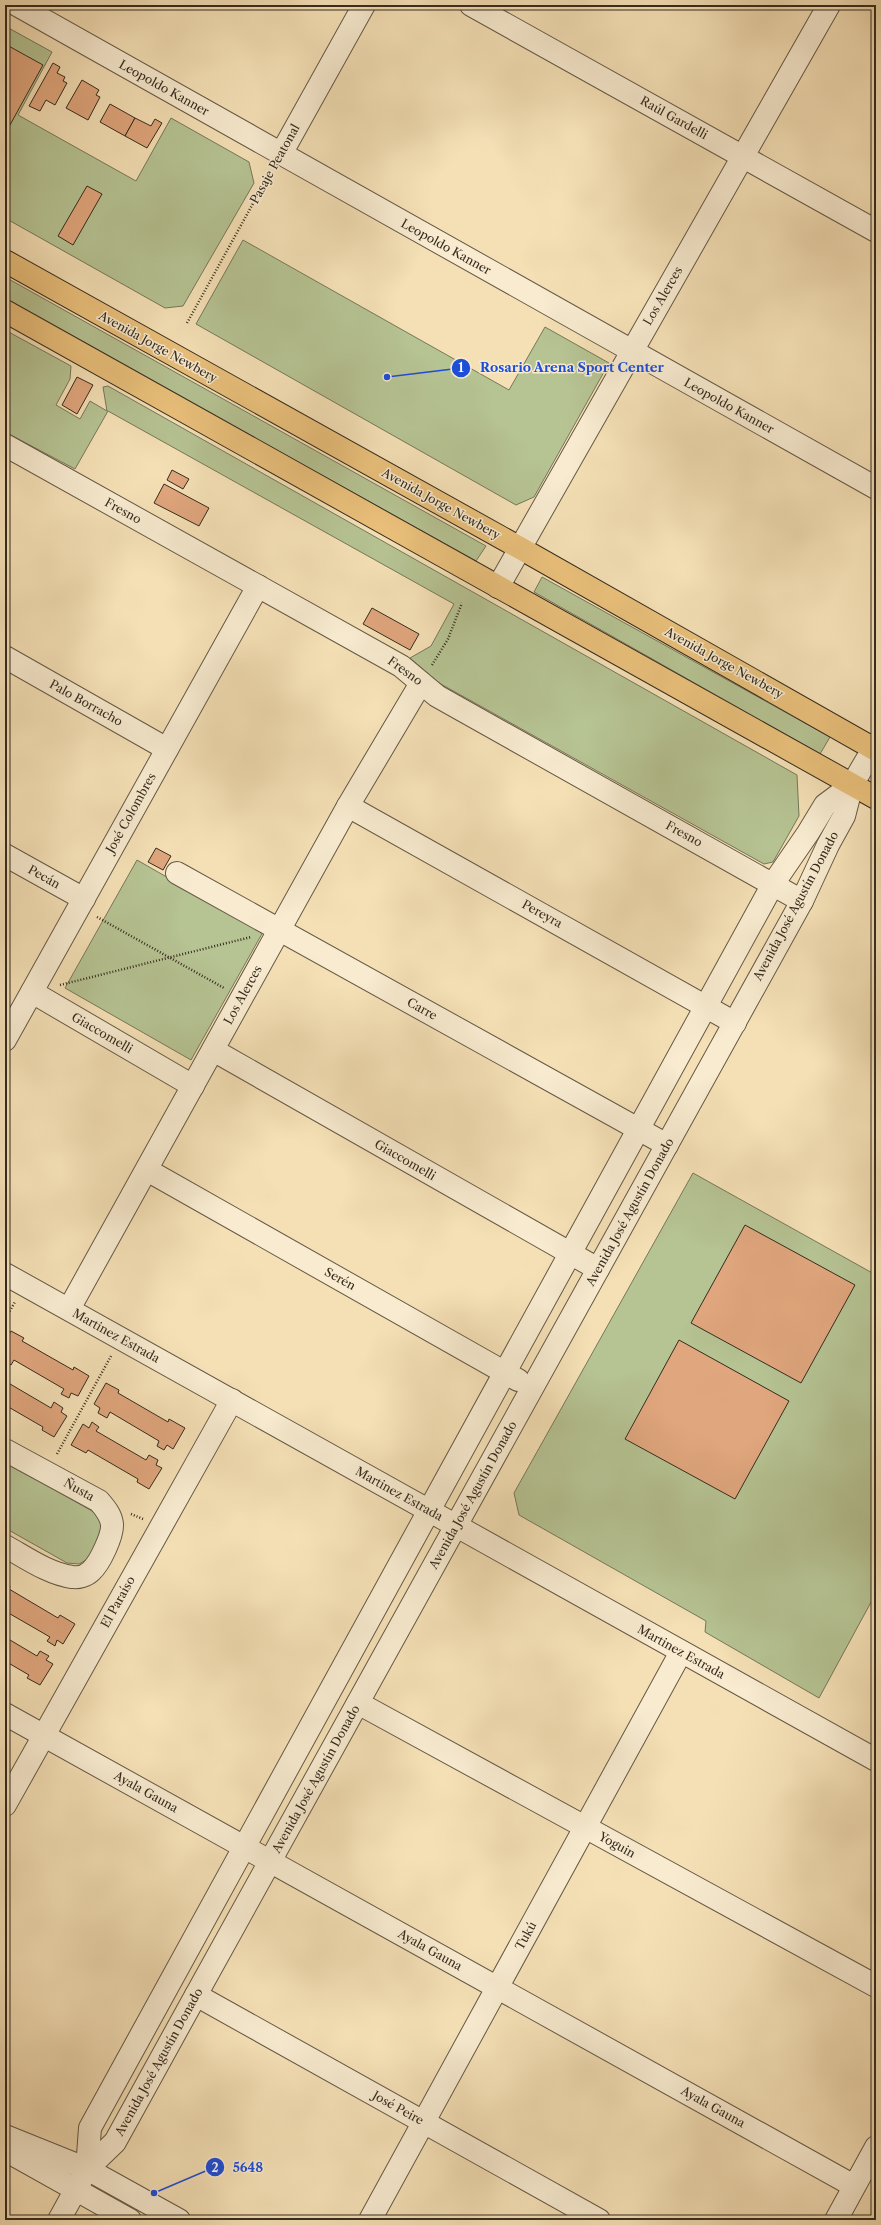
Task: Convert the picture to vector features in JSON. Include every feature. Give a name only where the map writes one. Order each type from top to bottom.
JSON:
[{"type":"main road","name":"Avenida Jorge Newbery","points":[[5,261],[875,747]]},
{"type":"main road","points":[[5,311],[876,798]]},
{"type":"street","name":"Leopoldo Kanner","points":[[17,5],[876,488]]},
{"type":"street","name":"Pasaje Peatonal","points":[[281,154],[364,5]]},
{"type":"street","name":"Raúl Gardelli","points":[[472,5],[876,231]]},
{"type":"street","name":"Los Alerces","points":[[498,587],[829,5]]},
{"type":"street","name":"Fresno","points":[[5,445],[401,666],[437,696],[802,901]]},
{"type":"street","name":"José Colombres","points":[[5,1040],[258,586]]},
{"type":"street","name":"Palo Borracho","points":[[5,657],[167,748]]},
{"type":"street","name":"Los Alerces","points":[[69,1309],[348,806],[421,683]]},
{"type":"street","name":"Avenida José Agustín Donado","points":[[87,2169],[115,2142],[802,901],[828,845],[844,816],[852,784],[875,747]]},
{"type":"street","name":"Avenida José Agustín Donado","points":[[87,2169],[90,2128],[773,884],[825,805],[852,784]]},
{"type":"street","name":"Pereyra","points":[[348,806],[735,1023]]},
{"type":"street","name":"Pecán","points":[[5,855],[81,903]]},
{"type":"street","name":"Carre","points":[[177,873],[667,1145]]},
{"type":"street","name":"Giaccomelli","points":[[32,992],[193,1086]]},
{"type":"street","name":"Giaccomelli","points":[[213,1050],[598,1269]]},
{"type":"street","name":"Serén","points":[[147,1170],[532,1388]]},
{"type":"street","name":"Martinez Estrada","points":[[5,1274],[876,1760]]},
{"type":"street","name":"El Paraíso","points":[[5,1805],[232,1400]]},
{"type":"street","name":"Ñusta","points":[[5,1450],[99,1501],[107,1511],[112,1523],[112,1535],[101,1556],[92,1570],[84,1576],[72,1577],[56,1573],[5,1546]]},
{"type":"street","name":"Tukú","points":[[370,2220],[682,1652]]},
{"type":"street","name":"Yoguin","points":[[358,1703],[876,1986]]},
{"type":"street","name":"Ayala Gauna","points":[[5,1714],[854,2186]]},
{"type":"street","name":"José Peire","points":[[196,1995],[599,2220]]},
{"type":"street","points":[[5,2136],[87,2169],[179,2220]]},
{"type":"street","points":[[836,2220],[876,2147]]},
{"type":"street","points":[[5,2150],[130,2220]]},
{"type":"street","points":[[59,2220],[87,2169]]},
{"type":"path","name":"Pasaje Peatonal","points":[[186,322],[281,154]]},
{"type":"path","points":[[421,683],[448,639],[462,603]]},
{"type":"path","points":[[874,832],[876,826]]},
{"type":"path","points":[[81,903],[169,957],[242,998]]},
{"type":"path","points":[[32,992],[280,930]]},
{"type":"path","points":[[47,1472],[121,1338]]},
{"type":"green space","points":[[5,26],[52,52],[18,115],[136,181],[171,118],[249,162],[254,183],[183,306],[165,308],[5,218]]},
{"type":"green space","points":[[243,240],[509,390],[545,327],[609,363],[534,497],[516,505],[196,324]]},
{"type":"green space","points":[[5,277],[486,546],[476,561],[5,299]]},
{"type":"green space","points":[[5,330],[71,366],[70,379],[56,405],[80,419],[90,401],[107,411],[103,387],[108,386],[797,775],[799,816],[773,862],[764,864],[439,683],[410,658],[431,646],[454,604],[108,411],[75,469],[5,432]]},
{"type":"green space","points":[[542,577],[830,737],[820,754],[534,592]]},
{"type":"green space","points":[[137,860],[263,932],[191,1060],[65,988]]},
{"type":"green space","points":[[693,1173],[876,1275],[876,1593],[819,1698],[705,1632],[706,1621],[519,1515],[514,1493]]},
{"type":"green space","points":[[5,1462],[92,1511],[101,1520],[102,1532],[88,1559],[79,1564],[67,1563],[5,1528]]},
{"type":"building","points":[[5,44],[43,65],[5,134]]},
{"type":"building","points":[[53,63],[60,67],[57,73],[65,77],[63,81],[67,83],[55,105],[46,100],[40,111],[29,106]]},
{"type":"building","points":[[82,80],[99,90],[96,95],[100,97],[88,120],[66,108]]},
{"type":"building","points":[[110,104],[135,118],[125,136],[100,122]]},
{"type":"building","points":[[135,118],[151,126],[155,119],[162,123],[147,148],[125,136]]},
{"type":"building","points":[[87,186],[102,194],[73,245],[58,236]]},
{"type":"building","points":[[77,377],[93,385],[77,414],[62,405]]},
{"type":"building","points":[[172,470],[189,479],[183,489],[167,480]]},
{"type":"building","points":[[164,484],[209,508],[199,526],[154,503]]},
{"type":"building","points":[[372,608],[419,634],[410,650],[363,624]]},
{"type":"building","points":[[156,848],[171,856],[163,870],[148,862]]},
{"type":"building","points":[[745,1225],[855,1285],[801,1383],[691,1323]]},
{"type":"building","points":[[11,1331],[24,1338],[22,1341],[73,1370],[74,1367],[89,1376],[78,1396],[71,1393],[69,1398],[61,1394],[64,1389],[14,1360],[11,1365],[5,1362],[5,1342]]},
{"type":"building","points":[[679,1340],[789,1401],[735,1499],[625,1439]]},
{"type":"building","points":[[5,1381],[51,1408],[54,1402],[63,1408],[61,1412],[67,1416],[54,1437],[42,1430],[43,1427],[5,1405]]},
{"type":"building","points":[[106,1383],[119,1390],[118,1393],[168,1422],[169,1419],[185,1428],[173,1449],[167,1445],[164,1450],[157,1446],[159,1441],[110,1412],[107,1418],[98,1413],[100,1408],[94,1404]]},
{"type":"building","points":[[92,1422],[99,1427],[96,1431],[146,1460],[149,1455],[158,1460],[156,1465],[162,1468],[149,1489],[137,1482],[138,1479],[88,1450],[86,1453],[71,1445],[83,1424],[89,1428]]},
{"type":"building","points":[[5,1583],[10,1586],[9,1589],[58,1618],[60,1615],[75,1624],[63,1644],[57,1640],[55,1646],[47,1641],[50,1637],[5,1611]]},
{"type":"building","points":[[5,1637],[37,1656],[40,1651],[49,1656],[46,1660],[53,1664],[40,1685],[27,1678],[29,1675],[5,1661]]},
{"type":"place","name":"Rosario Arena Sport Center","points":[[387,377]]},
{"type":"place","name":"5648","points":[[154,2193]]}]
